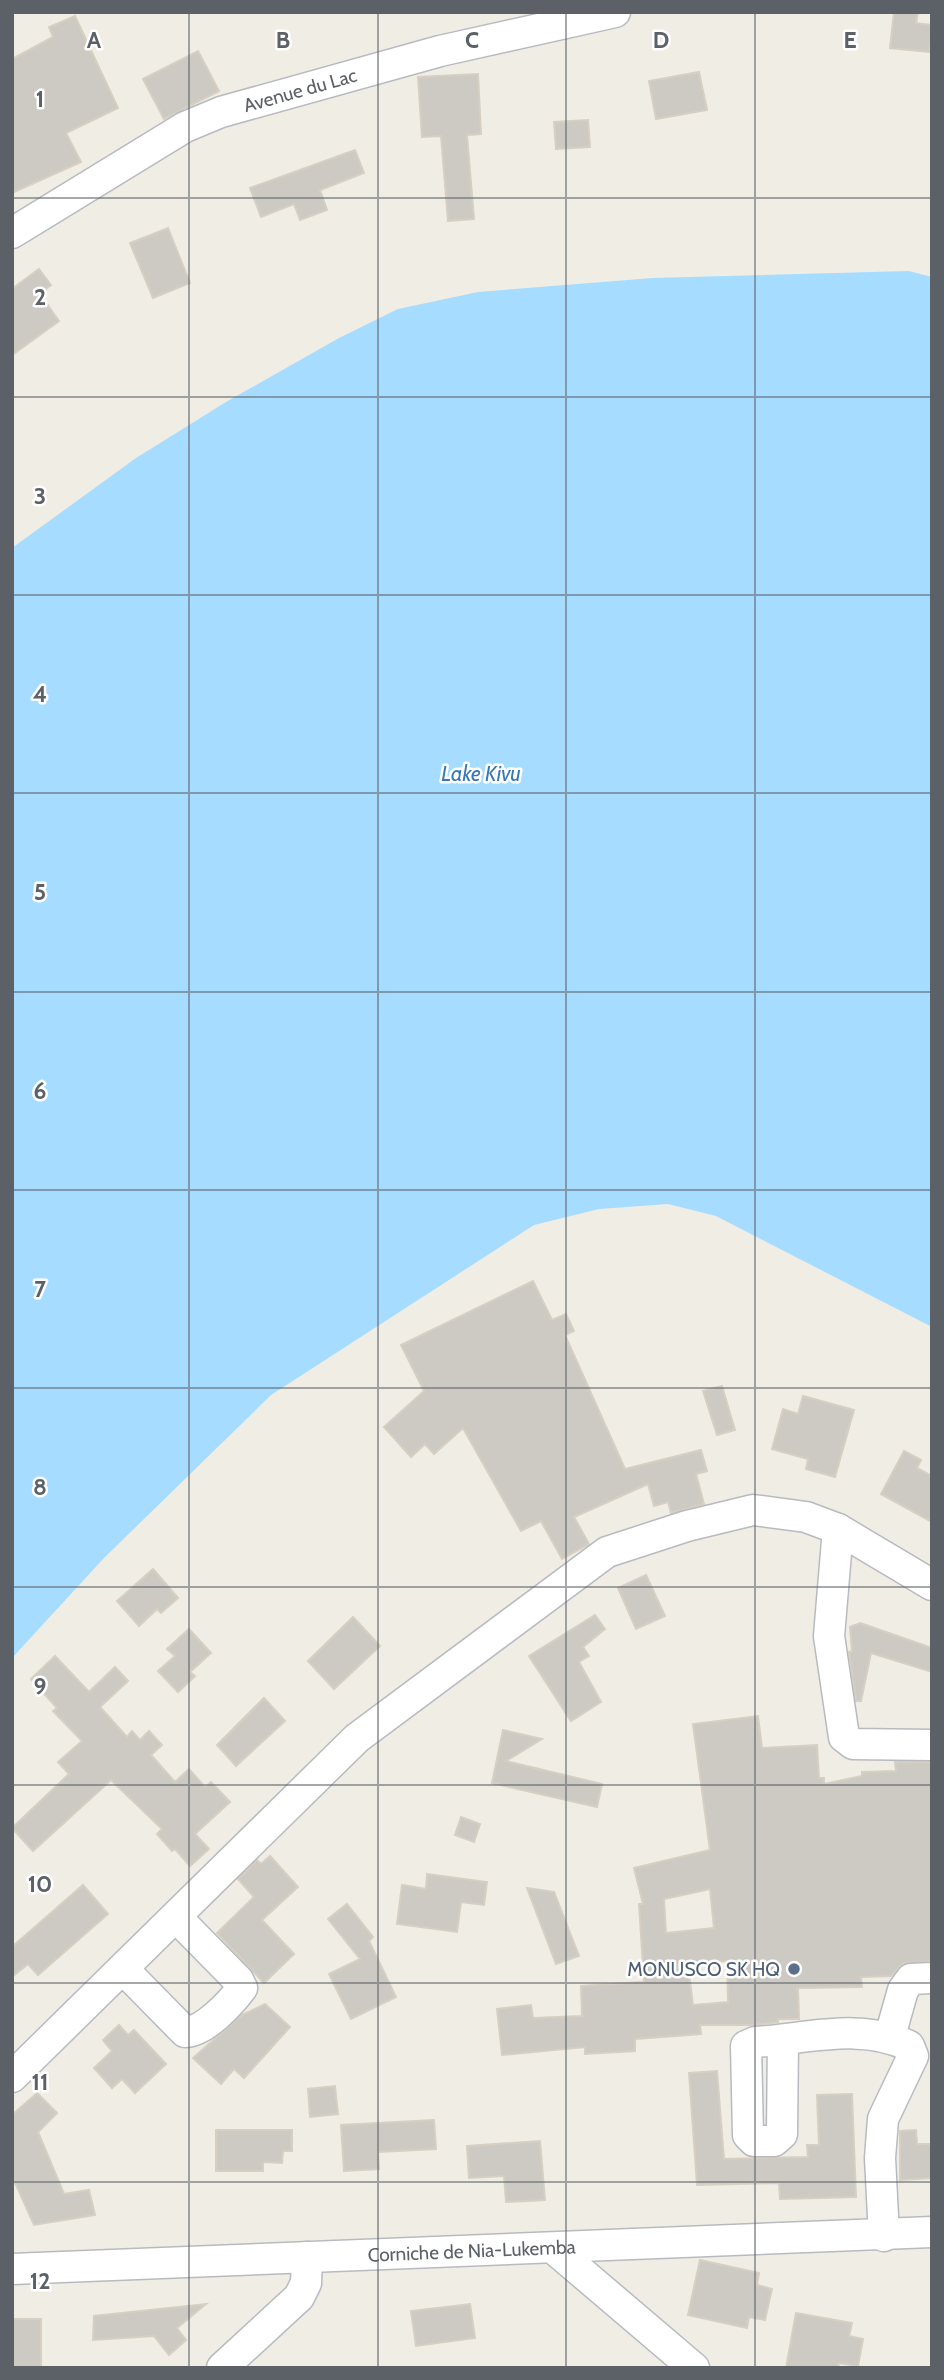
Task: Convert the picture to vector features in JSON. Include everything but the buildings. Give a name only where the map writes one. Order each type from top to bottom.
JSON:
[{"type":"street","name":"Avenue du Lac","points":[[12,233],[185,127],[220,113],[440,51],[615,12]]},
{"type":"street","points":[[12,2077],[177,1918],[357,1738],[607,1552],[687,1526],[753,1510],[806,1517],[838,1529],[932,1585]]},
{"type":"street","points":[[838,1529],[829,1636],[844,1737],[853,1744],[932,1745]]},
{"type":"street","points":[[123,1969],[184,2032],[193,2032],[237,1995],[242,1988],[238,1980],[177,1918]]},
{"type":"street","points":[[890,2036],[905,1986],[911,1979],[932,1978]]},
{"type":"street","points":[[783,2040],[828,2034],[890,2036],[909,2046],[913,2056],[883,2119],[880,2158],[884,2236]]},
{"type":"street","name":"Corniche de Nia-Lukemba","points":[[12,2269],[932,2232]]},
{"type":"street","points":[[553,2248],[694,2368]]},
{"type":"street","points":[[222,2368],[299,2297],[306,2283],[307,2257]]},
{"type":"water","name":"Lake Kivu","points":[[909,271],[932,277],[932,1327],[716,1216],[668,1204],[599,1209],[534,1225],[271,1395],[104,1558],[12,1658],[12,548],[136,458],[226,402],[339,338],[398,309],[478,292],[653,278]]},
{"type":"place","name":"MONUSCO SK HQ","points":[[794,1969]]}]
